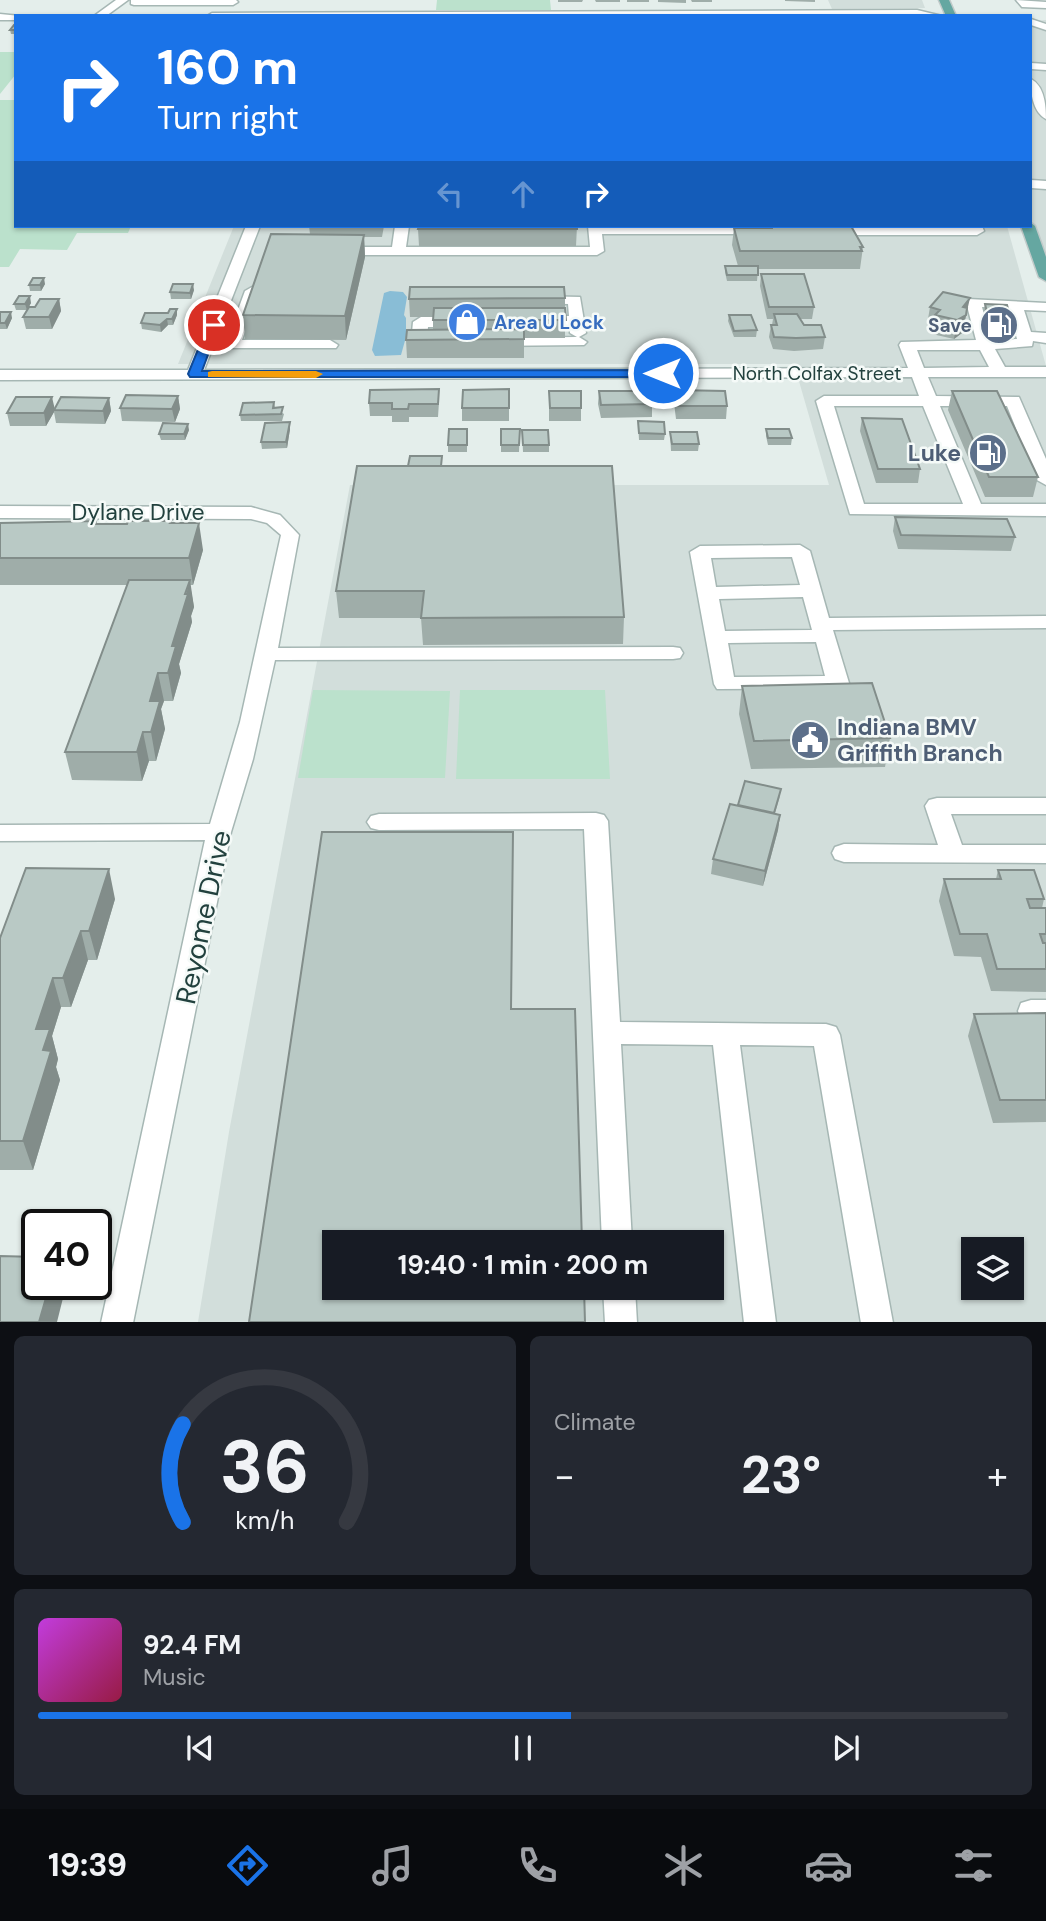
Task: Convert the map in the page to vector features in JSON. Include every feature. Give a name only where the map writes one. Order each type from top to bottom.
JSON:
[{"type":"main road","points":[[1028,228],[1046,277]]},
{"type":"street","points":[[848,0],[855,13]]},
{"type":"street","points":[[1021,0],[1025,5],[1046,5]]},
{"type":"street","points":[[104,14],[131,4],[239,2]]},
{"type":"street","points":[[270,14],[416,9],[434,14]]},
{"type":"street","points":[[790,14],[882,14]]},
{"type":"street","points":[[1032,84],[1046,115]]},
{"type":"street","points":[[194,374],[252,228]]},
{"type":"street","points":[[398,251],[402,228]]},
{"type":"street","points":[[319,251],[597,251],[595,228],[771,230]]},
{"type":"street","points":[[811,231],[891,228],[977,231],[976,228]]},
{"type":"street","points":[[258,274],[233,345],[330,345]]},
{"type":"street","points":[[522,300],[575,300],[581,373]]},
{"type":"street","points":[[1000,372],[984,329],[966,302],[1046,338]]},
{"type":"street","points":[[1017,324],[1046,307]]},
{"type":"street","points":[[445,343],[419,343],[421,322],[473,321]]},
{"type":"street","points":[[525,321],[577,321]]},
{"type":"street","points":[[974,510],[907,345],[984,329],[1026,343],[1017,324]]},
{"type":"street","points":[[485,343],[579,342]]},
{"type":"street","name":"North Colfax Street","points":[[0,375],[1046,372]]},
{"type":"street","points":[[1046,480],[1013,401],[824,401],[857,510],[1046,510]]},
{"type":"street","name":"Dylane Drive","points":[[0,512],[251,513],[275,519]]},
{"type":"street","name":"Reyome Drive","points":[[117,1322],[219,832],[232,795],[266,654],[290,535],[283,524],[275,519]]},
{"type":"street","points":[[800,551],[838,682],[725,684],[707,593],[699,552],[800,551]]},
{"type":"street","points":[[707,593],[812,591]]},
{"type":"street","points":[[716,637],[823,630],[1046,622]]},
{"type":"street","points":[[266,654],[673,653]]},
{"type":"street","points":[[953,854],[937,806],[1046,806]]},
{"type":"street","points":[[379,822],[596,821],[616,1230]]},
{"type":"street","points":[[0,833],[219,832]]},
{"type":"street","points":[[844,853],[1046,854]]},
{"type":"street","points":[[607,1032],[826,1035],[877,1322]]},
{"type":"street","points":[[725,1034],[760,1322]]},
{"type":"street","points":[[620,1300],[621,1322]]},
{"type":"shaded area","points":[[828,0],[922,0],[925,8],[832,9]]},
{"type":"shaded area","points":[[1046,20],[1046,278],[1028,228],[1032,228],[1032,21]]},
{"type":"shaded area","points":[[233,228],[1008,228],[1046,366],[1046,1322],[198,1322],[229,1132],[350,485],[829,485],[794,364],[178,364]]},
{"type":"green space","points":[[437,0],[550,0],[551,10],[436,10]]},
{"type":"green space","points":[[0,52],[14,52],[14,76],[0,94]]},
{"type":"green space","points":[[0,100],[14,100],[14,228],[130,228],[128,233],[77,233],[67,250],[20,249],[9,267],[0,267]]},
{"type":"green space","points":[[313,690],[450,691],[445,778],[298,778]]},
{"type":"green space","points":[[460,690],[605,690],[610,779],[456,779]]},
{"type":"water","points":[[403,292],[407,297],[404,315],[406,337],[401,355],[375,356],[372,350],[384,293]]},
{"type":"building","points":[[418,228],[577,228],[577,229]]},
{"type":"building","points":[[734,228],[852,228],[863,247],[860,247],[862,251],[740,251]]},
{"type":"building","points":[[271,234],[364,235],[345,316],[243,315]]},
{"type":"building","points":[[725,266],[758,266],[758,275],[727,275]]},
{"type":"building","points":[[761,274],[804,274],[814,307],[769,307]]},
{"type":"building","points":[[33,278],[44,278],[40,285],[29,285]]},
{"type":"building","points":[[173,284],[193,284],[190,293],[170,292]]},
{"type":"building","points":[[410,287],[564,287],[565,298],[409,299]]},
{"type":"building","points":[[943,292],[970,298],[963,307],[967,308],[966,315],[957,320],[935,315],[940,310],[930,307]]},
{"type":"building","points":[[19,296],[30,296],[25,304],[14,304]]},
{"type":"building","points":[[40,299],[59,299],[49,317],[23,317],[29,307],[35,307]]},
{"type":"building","name":"Save","points":[[985,304],[1007,305],[1015,334],[992,333]]},
{"type":"building","points":[[434,308],[565,308],[566,320],[433,320]]},
{"type":"building","points":[[170,309],[177,309],[172,319],[167,319],[160,325],[141,323],[145,313],[168,313]]},
{"type":"building","points":[[0,312],[11,312],[5,323],[0,323]]},
{"type":"building","points":[[774,314],[797,314],[804,325],[821,325],[825,337],[774,337],[771,325],[777,325]]},
{"type":"building","points":[[729,315],[751,315],[757,330],[734,331]]},
{"type":"building","points":[[524,329],[524,339],[406,340],[407,330]]},
{"type":"building","points":[[439,389],[438,404],[409,404],[408,409],[392,409],[392,403],[369,403],[370,390]]},
{"type":"building","points":[[509,389],[509,408],[462,408],[463,390]]},
{"type":"building","points":[[675,390],[725,391],[727,406],[676,406]]},
{"type":"building","points":[[549,391],[581,391],[581,408],[550,408]]},
{"type":"building","points":[[599,391],[650,391],[652,404],[601,405]]},
{"type":"building","points":[[952,391],[997,391],[1038,477],[989,477]]},
{"type":"building","points":[[126,395],[178,396],[172,409],[120,408]]},
{"type":"building","points":[[16,397],[52,397],[44,413],[7,413]]},
{"type":"building","points":[[61,397],[109,398],[103,411],[54,410]]},
{"type":"building","points":[[274,402],[273,408],[283,407],[281,414],[240,415],[243,403]]},
{"type":"building","points":[[862,418],[902,419],[920,469],[878,469]]},
{"type":"building","points":[[638,421],[664,422],[665,434],[639,433]]},
{"type":"building","points":[[290,422],[286,442],[261,442],[265,423]]},
{"type":"building","points":[[163,423],[188,424],[184,434],[159,434]]},
{"type":"building","points":[[449,429],[467,429],[467,445],[448,445]]},
{"type":"building","points":[[501,429],[520,429],[519,445],[501,445]]},
{"type":"building","points":[[766,429],[789,429],[792,438],[768,438]]},
{"type":"building","points":[[522,430],[548,430],[549,445],[523,445]]},
{"type":"building","points":[[670,432],[697,432],[699,444],[672,444]]},
{"type":"building","points":[[410,456],[442,456],[441,466],[408,466]]},
{"type":"building","points":[[357,466],[612,466],[624,617],[421,618],[424,591],[336,591]]},
{"type":"building","points":[[895,517],[1007,519],[1015,537],[901,535]]},
{"type":"building","points":[[96,521],[95,524],[127,524],[128,521],[199,523],[189,558],[0,558],[0,523]]},
{"type":"building","points":[[129,580],[190,580],[172,646],[176,646],[168,673],[158,673],[150,701],[160,701],[151,732],[143,732],[137,752],[65,752]]},
{"type":"building","points":[[872,683],[890,738],[754,741],[742,686]]},
{"type":"building","points":[[745,781],[781,789],[774,813],[738,805]]},
{"type":"building","points":[[730,804],[780,815],[765,871],[713,859]]},
{"type":"building","points":[[322,832],[513,832],[511,1009],[575,1009],[582,1230],[322,1230],[322,1300],[584,1300],[585,1322],[249,1322]]},
{"type":"building","points":[[26,868],[109,869],[89,931],[81,931],[63,978],[53,978],[36,1029],[50,1029],[43,1050],[51,1051],[23,1141],[0,1141],[0,938]]},
{"type":"building","points":[[998,870],[1034,870],[1044,899],[1027,899],[1030,908],[1046,908],[1046,934],[1040,934],[1043,943],[1046,943],[1046,969],[997,969],[987,934],[960,934],[944,879],[1001,879]]},
{"type":"building","points":[[1046,1013],[1046,1100],[1000,1100],[974,1014]]},
{"type":"building","points":[[0,1256],[21,1257],[21,1300],[45,1300],[39,1322],[0,1322]]},
{"type":"slow traffic","points":[[212,374],[316,374]]},
{"type":"place","name":"Area U Lock","points":[[467,322]]},
{"type":"place","name":"Save","points":[[999,325]]},
{"type":"place","name":"Luke","points":[[988,453]]},
{"type":"place","name":"Indiana BMV Griffith Branch","points":[[810,740]]},
{"type":"route","points":[[214,325],[194,374],[663,373]]}]
